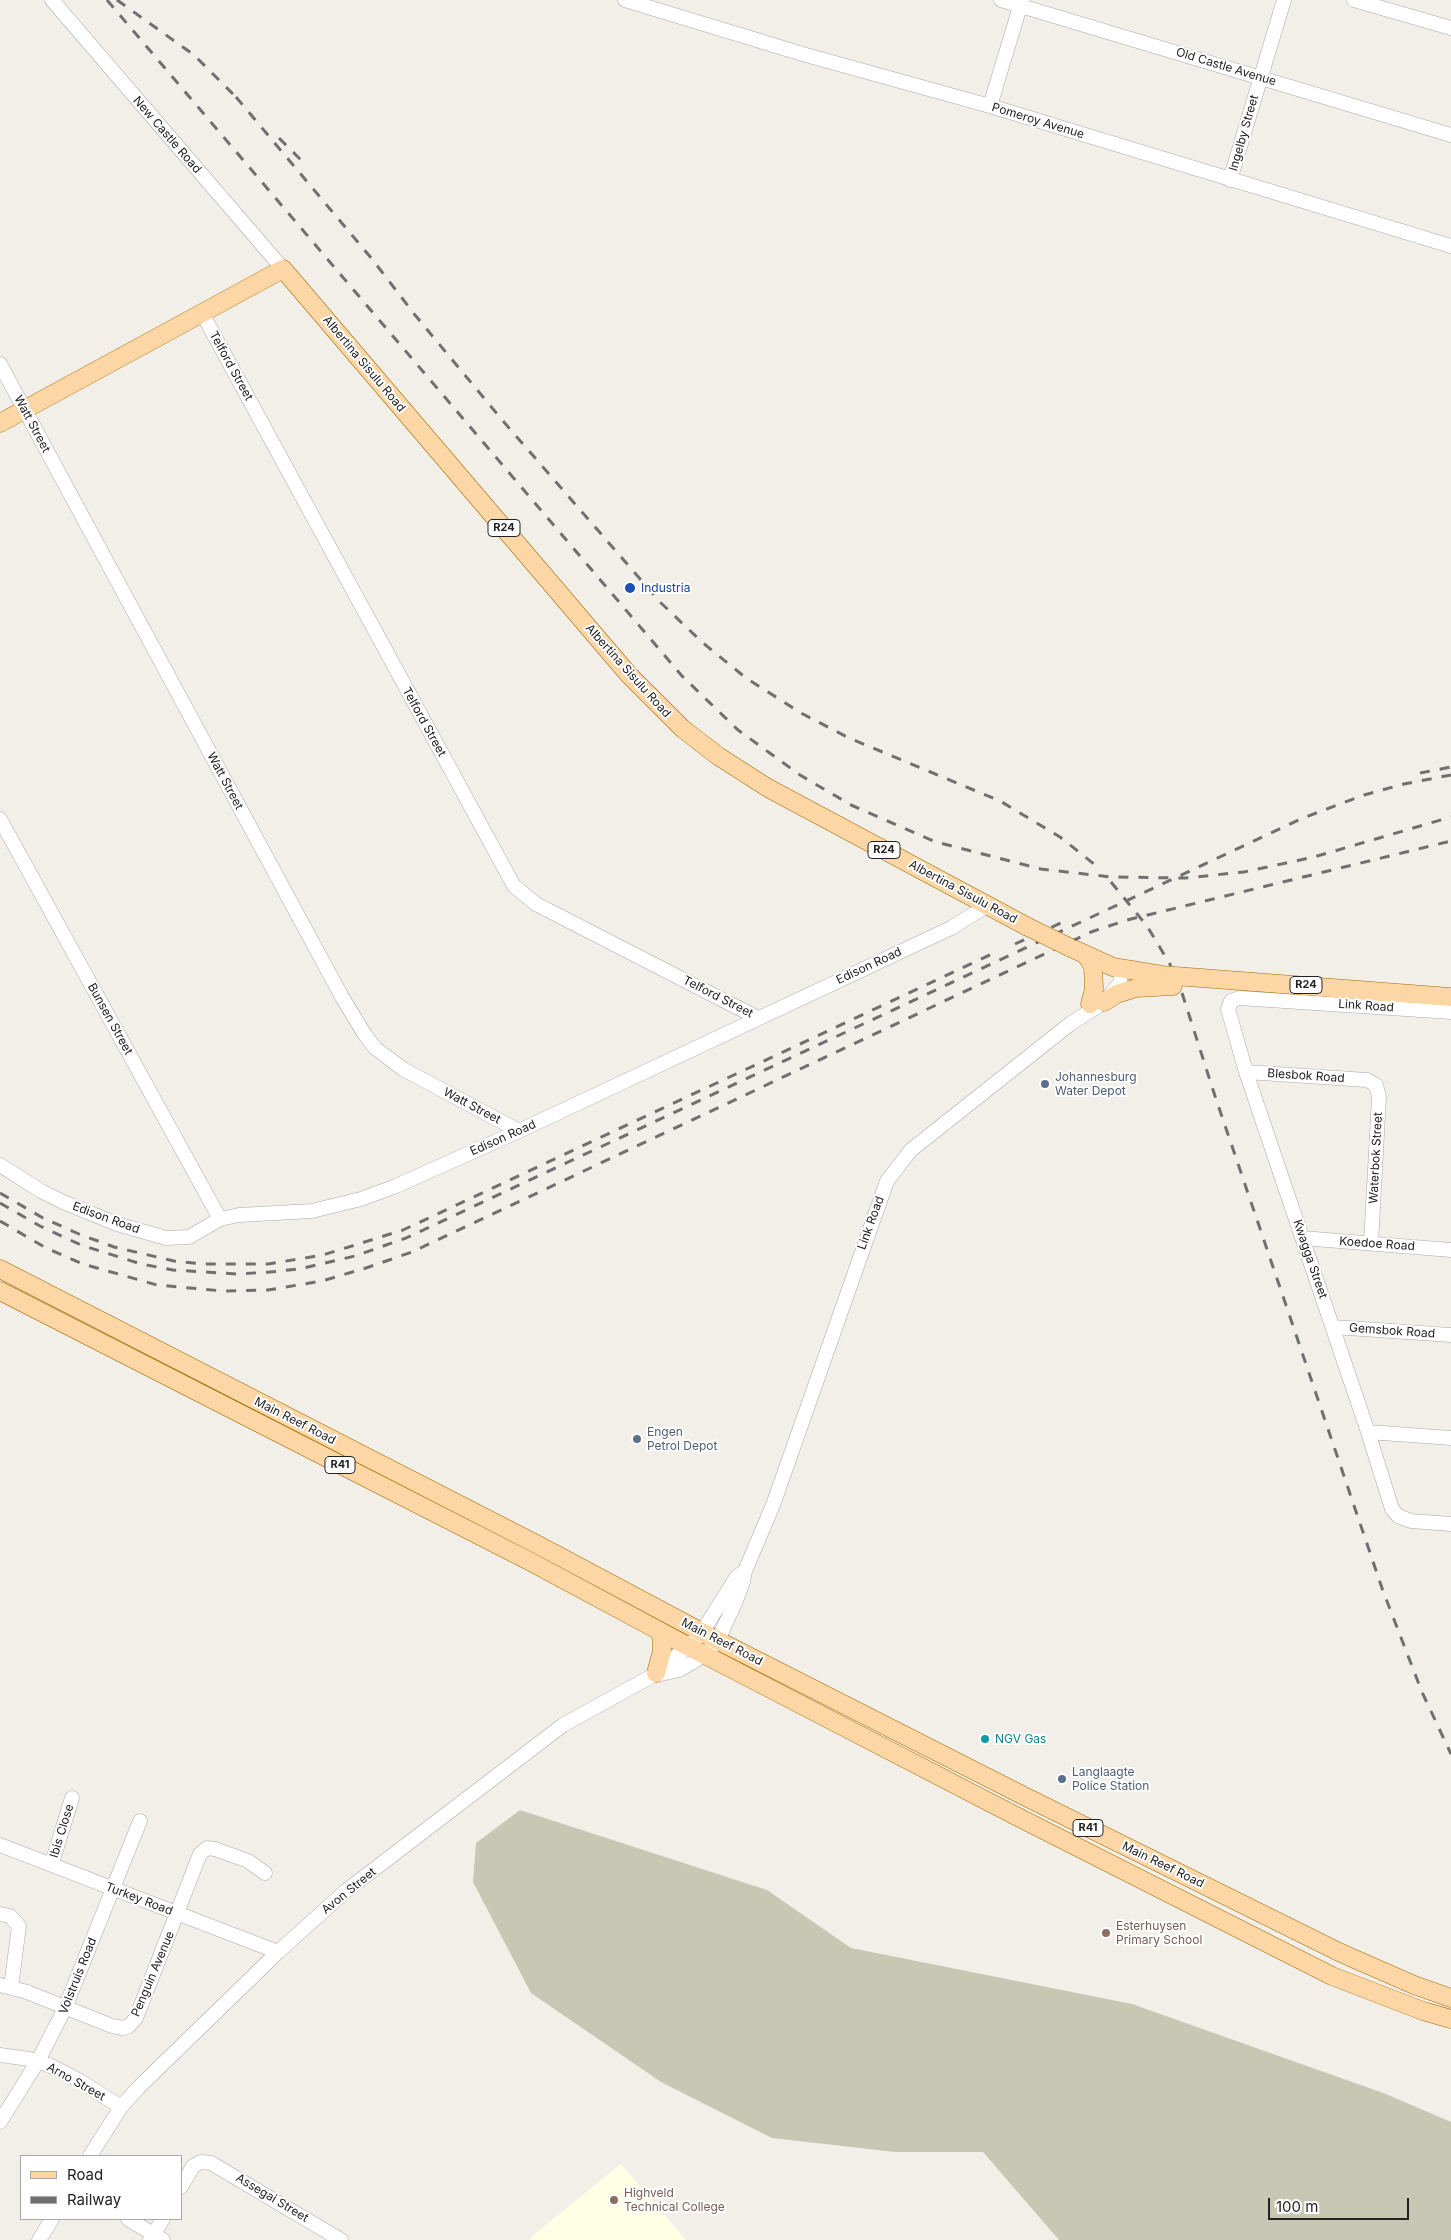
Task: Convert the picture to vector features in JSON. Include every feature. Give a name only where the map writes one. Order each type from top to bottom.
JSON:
[{"type":"main road","points":[[0,422],[282,269]]},
{"type":"main road","name":"Albertina Sisulu Road","points":[[282,269],[629,675],[664,712],[718,756],[762,784],[1028,927],[1115,967],[1162,975],[1451,997]]},
{"type":"main road","points":[[1077,951],[1093,966],[1097,1003],[1126,990],[1145,986],[1208,986],[1267,982]]},
{"type":"main road","name":"Main Reef Road","points":[[0,1268],[702,1632],[1092,1830],[1341,1953],[1414,1985],[1451,1998]]},
{"type":"main road","name":"Main Reef Road","points":[[0,1291],[533,1563],[705,1655],[1332,1976],[1422,2011],[1451,2019]]},
{"type":"main road","points":[[308,1449],[317,1432]]},
{"type":"main road","points":[[654,1675],[662,1651],[661,1632]]},
{"type":"main road","points":[[1082,1849],[1092,1830]]},
{"type":"main road","points":[[1128,1872],[1137,1852]]},
{"type":"street","name":"New Castle Road","points":[[52,0],[282,269]]},
{"type":"street","name":"Pomeroy Avenue","points":[[625,0],[990,106],[1451,246]]},
{"type":"street","name":"Old Castle Avenue","points":[[1001,0],[1021,3],[1451,135]]},
{"type":"street","name":"Ingelby Street","points":[[1230,180],[1284,0]]},
{"type":"street","points":[[1354,0],[1451,28]]},
{"type":"street","points":[[990,106],[1021,3]]},
{"type":"street","name":"Telford Street","points":[[202,313],[514,886],[536,904],[758,1018]]},
{"type":"street","name":"Watt Street","points":[[0,364],[342,997],[365,1035],[375,1048],[403,1069],[519,1131]]},
{"type":"street","name":"Bunsen Street","points":[[0,819],[220,1219]]},
{"type":"street","name":"Edison Road","points":[[0,1165],[40,1191],[62,1202],[102,1218],[166,1238],[189,1237],[220,1219],[239,1215],[312,1211],[361,1199],[401,1184],[519,1131],[952,928],[988,905]]},
{"type":"street","points":[[1097,1003],[1103,971],[1115,967]]},
{"type":"street","name":"Link Road","points":[[1228,1009],[1231,1001],[1239,998],[1451,1012]]},
{"type":"street","name":"Link Road","points":[[705,1655],[718,1640],[740,1591],[745,1571],[773,1505],[887,1181],[911,1150],[1097,1003]]},
{"type":"street","name":"Kwagga Street","points":[[1228,1009],[1246,1072],[1334,1327],[1392,1509],[1398,1516],[1411,1521],[1451,1524]]},
{"type":"street","name":"Blesbok Road","points":[[1246,1072],[1367,1080]]},
{"type":"street","name":"Waterbok Street","points":[[1367,1080],[1376,1085],[1379,1097],[1371,1243]]},
{"type":"street","name":"Koedoe Road","points":[[1302,1238],[1451,1250]]},
{"type":"street","name":"Gemsbok Road","points":[[1334,1327],[1451,1335]]},
{"type":"street","points":[[1368,1432],[1451,1438]]},
{"type":"street","name":"Link Road","points":[[688,1646],[702,1632],[736,1578],[745,1571]]},
{"type":"street","name":"Avon Street","points":[[91,2155],[121,2107],[278,1952],[347,1890],[563,1725],[654,1675],[688,1646]]},
{"type":"street","name":"Avon Street","points":[[654,1675],[679,1670],[705,1655]]},
{"type":"street","name":"Ibis Close","points":[[52,1863],[72,1798]]},
{"type":"street","name":"Volstruis Road","points":[[0,2122],[38,2062],[66,2008],[140,1820]]},
{"type":"street","name":"Turkey Road","points":[[0,1845],[52,1863],[278,1952]]},
{"type":"street","points":[[178,1914],[200,1854],[207,1848],[248,1861],[265,1873]]},
{"type":"street","points":[[0,1914],[10,1916],[19,1926],[6,1986],[66,2008]]},
{"type":"street","name":"Penguin Avenue","points":[[66,2008],[112,2026],[123,2028],[133,2023],[178,1914]]},
{"type":"street","name":"Arno Street","points":[[0,2055],[38,2062],[80,2081],[121,2107]]},
{"type":"street","name":"Assegai Street","points":[[182,2185],[193,2166],[201,2162],[215,2165],[340,2240]]},
{"type":"street","points":[[39,2240],[51,2220]]},
{"type":"street","points":[[129,2220],[156,2238],[163,2220]]},
{"type":"shaded area","points":[[520,1810],[767,1890],[851,1948],[1132,2004],[1386,2094],[1451,2122],[1451,2240],[1059,2240],[983,2152],[895,2152],[772,2138],[661,2082],[531,1993],[473,1882],[476,1843]]},
{"type":"shaded area","name":"Highveld Technical College","points":[[621,2164],[686,2240],[531,2240],[532,2236]]},
{"type":"railway","points":[[107,0],[682,676],[738,730],[800,775],[851,805],[936,842],[1041,869],[1111,877],[1185,878],[1244,872],[1314,857],[1451,817]]},
{"type":"railway","points":[[117,0],[194,55],[233,94]]},
{"type":"railway","points":[[236,97],[372,259],[415,315],[503,421],[661,603],[703,643],[746,678],[801,713],[849,738],[1000,801],[1060,837],[1094,864]]},
{"type":"railway","points":[[279,138],[307,166]]},
{"type":"railway","points":[[1420,773],[1451,767]]},
{"type":"railway","points":[[0,1203],[40,1226],[81,1245],[141,1264],[173,1270],[238,1274],[270,1272],[299,1269],[355,1256],[406,1238],[1303,818],[1364,795],[1404,784],[1451,775]]},
{"type":"railway","points":[[0,1221],[46,1248],[83,1264],[157,1285],[223,1291],[268,1290],[322,1281],[412,1252],[1091,932],[1127,920],[1451,841]]},
{"type":"railway","points":[[1111,882],[1147,926],[1171,966]]},
{"type":"railway","points":[[1015,944],[1063,922]]},
{"type":"railway","points":[[0,1193],[43,1218],[79,1234],[114,1247],[174,1261],[204,1264],[268,1264],[323,1255],[403,1230],[992,954]]},
{"type":"railway","points":[[1182,993],[1215,1096],[1383,1591],[1422,1692],[1451,1754]]},
{"type":"place","name":"Industria","points":[[630,588]]},
{"type":"place","name":"Johannesburg Water Depot","points":[[1045,1084]]},
{"type":"place","name":"Engen Petrol Depot","points":[[637,1439]]},
{"type":"place","name":"NGV Gas","points":[[985,1739]]},
{"type":"place","name":"Langlaagte Police Station","points":[[1062,1779]]},
{"type":"place","name":"Esterhuysen Primary School","points":[[1106,1933]]},
{"type":"place","name":"Highveld Technical College","points":[[614,2200]]}]
